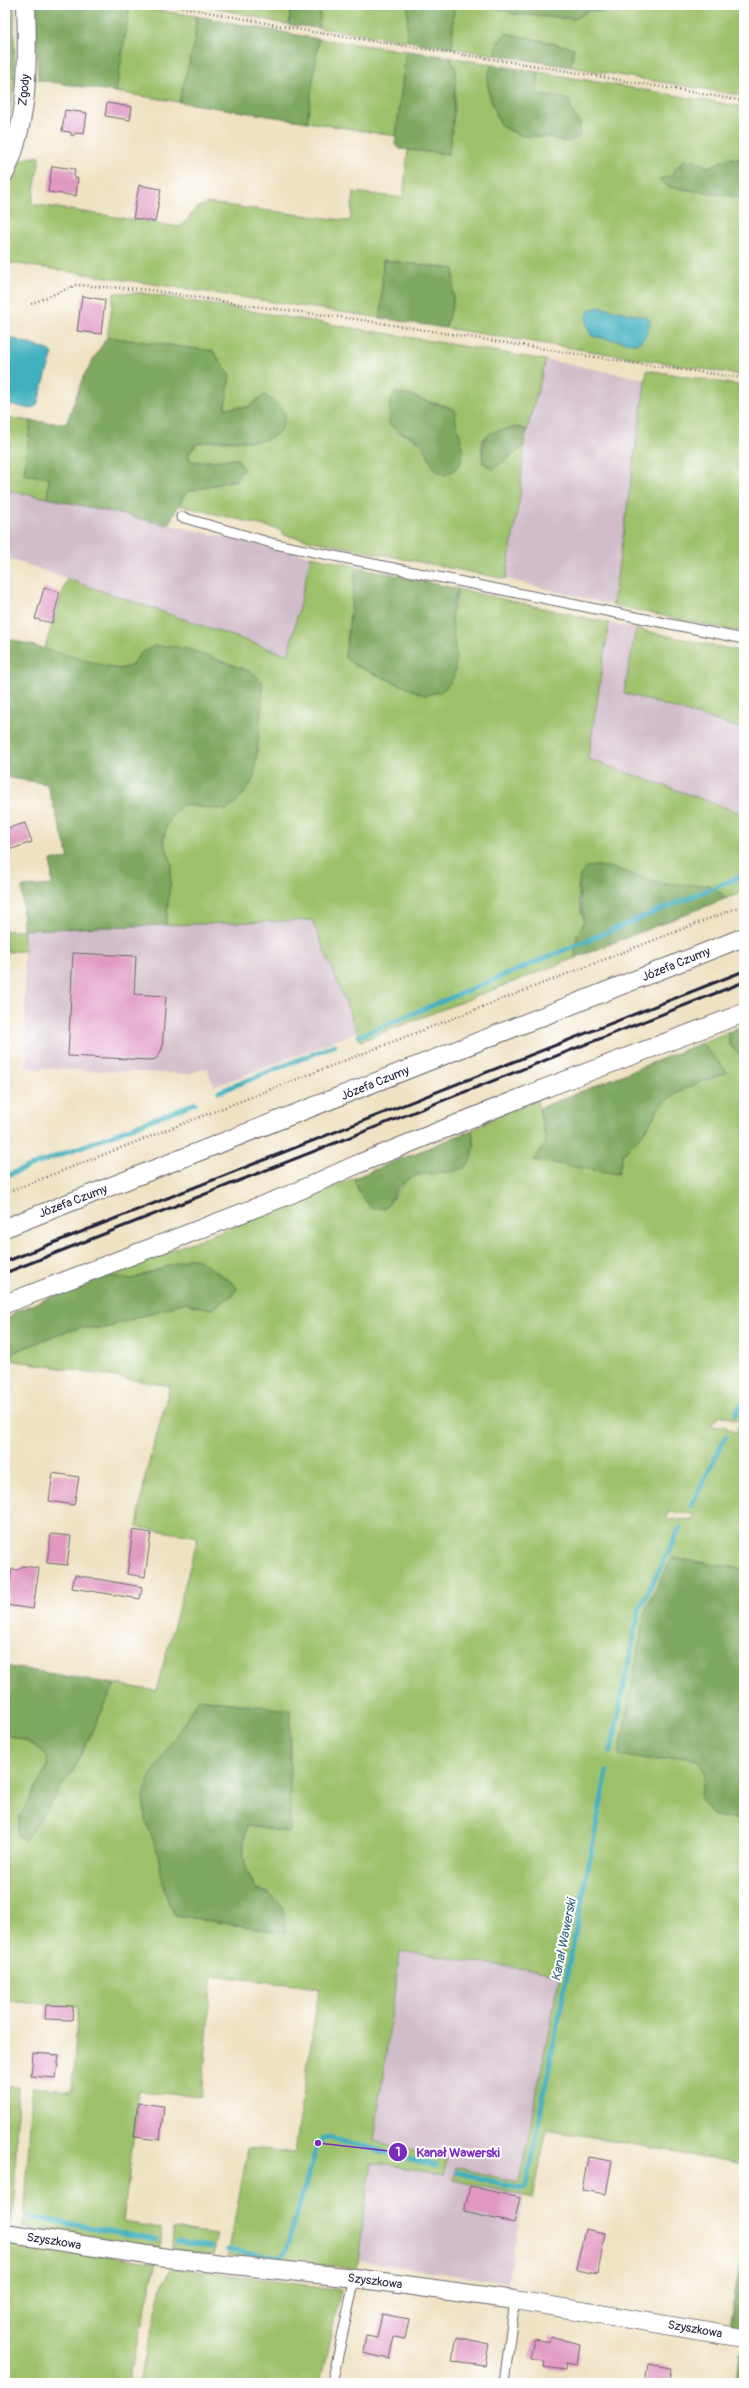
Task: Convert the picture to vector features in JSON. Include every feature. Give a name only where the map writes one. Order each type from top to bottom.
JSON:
[{"type":"street","name":"Zgody","points":[[5,173],[17,143],[26,77],[26,5]]},
{"type":"street","name":"Józefa Czumy","points":[[5,1228],[744,937]]},
{"type":"street","points":[[5,1304],[289,1195],[358,1164],[544,1089],[744,1012]]},
{"type":"street","name":"Szyszkowa","points":[[5,2233],[167,2258],[355,2278],[515,2300],[744,2338]]},
{"type":"lane","points":[[182,517],[276,544],[744,638]]},
{"type":"lane","points":[[332,2383],[355,2278]]},
{"type":"lane","points":[[504,2383],[515,2300]]},
{"type":"path","points":[[170,5],[313,32],[531,65],[744,101]]},
{"type":"path","points":[[31,304],[76,285],[150,290],[246,305],[354,319],[646,366],[744,378]]},
{"type":"path","points":[[5,1193],[744,905]]},
{"type":"shaded area","points":[[546,360],[645,379],[644,399],[613,605],[506,579],[520,494],[527,430]]},
{"type":"shaded area","points":[[7,489],[311,556],[288,655],[5,557],[5,490]]},
{"type":"shaded area","points":[[609,623],[636,629],[624,693],[744,729],[744,814],[588,759]]},
{"type":"shaded area","points":[[312,920],[357,1032],[214,1086],[207,1068],[187,1074],[27,1068],[23,930]]},
{"type":"shaded area","points":[[400,1951],[561,1974],[519,2183],[456,2167],[454,2180],[524,2196],[507,2283],[358,2260],[371,2162],[442,2175],[446,2160],[374,2141]]},
{"type":"green space","points":[[5,5],[14,5],[15,77],[5,76]]},
{"type":"green space","points":[[35,5],[130,6],[116,92],[38,80]]},
{"type":"green space","points":[[191,5],[291,5],[289,25],[212,7]]},
{"type":"green space","points":[[291,5],[321,5],[319,28],[289,25]]},
{"type":"green space","points":[[321,5],[408,5],[407,41],[319,28]]},
{"type":"green space","points":[[408,5],[454,5],[452,48],[407,41]]},
{"type":"green space","points":[[454,5],[490,5],[515,14],[575,19],[590,10],[611,10],[615,5],[744,5],[744,96],[571,67],[574,48],[506,33],[498,43],[496,55],[452,48]]},
{"type":"green space","points":[[490,5],[615,5],[610,10],[604,12],[590,10],[575,19],[515,14]]},
{"type":"green space","points":[[130,6],[196,16],[195,40],[179,102],[116,92]]},
{"type":"green space","points":[[196,16],[319,39],[307,122],[179,102],[195,40]]},
{"type":"green space","points":[[506,33],[574,48],[571,67],[496,55],[498,43]]},
{"type":"green space","points":[[319,39],[406,51],[396,136],[307,122]]},
{"type":"green space","points":[[406,51],[450,57],[456,70],[451,142],[448,154],[400,149],[395,145]]},
{"type":"green space","points":[[450,57],[492,65],[489,72],[488,88],[501,126],[523,136],[550,137],[566,142],[581,124],[572,112],[569,100],[544,96],[537,92],[539,72],[744,107],[744,160],[730,158],[708,167],[695,160],[677,166],[671,176],[660,179],[669,187],[744,198],[744,344],[741,375],[445,328],[453,304],[454,269],[383,260],[381,318],[5,262],[5,194],[18,163],[23,159],[40,156],[32,204],[180,227],[197,208],[207,203],[350,221],[354,192],[403,198],[408,150],[448,154],[455,104],[455,76]],"holes":[[[593,308],[645,336],[636,344],[587,315]]]},
{"type":"green space","points":[[492,65],[539,72],[537,92],[544,96],[569,100],[571,110],[580,127],[580,134],[578,138],[566,142],[550,137],[523,136],[501,126],[488,88],[489,72]]},
{"type":"green space","points":[[5,76],[15,77],[10,117],[5,135]]},
{"type":"green space","points":[[730,158],[744,160],[744,198],[669,187],[659,179],[671,176],[685,159],[695,160],[708,167]]},
{"type":"green space","points":[[383,260],[454,269],[453,304],[445,328],[381,318]]},
{"type":"green space","points":[[114,293],[142,293],[546,360],[527,430],[509,429],[495,432],[484,438],[482,443],[483,463],[504,462],[524,446],[520,494],[506,579],[283,535],[281,530],[179,505],[186,492],[237,480],[238,459],[194,462],[189,459],[189,454],[196,444],[209,441],[236,441],[264,395],[248,407],[224,408],[230,375],[213,351],[107,337]],"holes":[[[410,394],[427,402],[446,405],[455,417],[461,443],[433,468],[424,448],[416,440],[396,432]]]},
{"type":"green space","points":[[107,337],[213,351],[230,375],[225,408],[248,407],[264,395],[275,401],[285,413],[283,424],[279,432],[265,440],[223,440],[196,444],[189,454],[189,459],[194,462],[238,459],[244,469],[237,479],[186,492],[168,525],[47,498],[49,478],[24,474],[31,421],[66,424],[84,375]]},
{"type":"green space","points":[[647,370],[744,386],[744,633],[613,605]]},
{"type":"green space","points":[[395,393],[408,395],[455,410],[463,455],[460,463],[455,469],[445,475],[433,468],[428,453],[422,444],[415,438],[396,430],[389,424],[390,402]]},
{"type":"green space","points":[[5,417],[31,421],[24,474],[49,478],[47,498],[5,490]]},
{"type":"green space","points":[[517,427],[527,430],[524,446],[493,469],[483,463],[483,444],[488,435],[493,432]]},
{"type":"green space","points":[[311,556],[356,566],[345,658],[453,612],[458,589],[609,623],[588,759],[744,814],[744,892],[727,898],[709,885],[664,884],[609,867],[578,899],[584,922],[577,935],[575,958],[361,1041],[312,920],[166,925],[172,864],[163,839],[167,825],[175,812],[183,805],[227,810],[140,654],[131,666],[118,669],[44,650],[67,579],[288,655]]},
{"type":"green space","points":[[356,566],[458,589],[453,604],[452,617],[456,660],[454,673],[450,684],[440,692],[424,695],[356,666],[345,658]]},
{"type":"green space","points":[[636,629],[744,652],[744,729],[624,693]]},
{"type":"green space","points":[[5,638],[118,669],[131,666],[140,654],[153,646],[171,646],[191,650],[252,672],[262,682],[263,696],[254,778],[249,788],[227,810],[183,805],[175,812],[167,825],[163,839],[172,864],[166,925],[23,930],[22,887],[52,885],[51,860],[69,858],[47,784],[5,777]]},
{"type":"green space","points":[[587,867],[609,867],[664,884],[709,885],[727,898],[575,958],[577,935],[584,922],[578,889],[580,876]]},
{"type":"green space","points":[[23,930],[25,951],[5,952],[5,931]]},
{"type":"green space","points":[[744,1025],[744,1058],[737,1053],[730,1044],[728,1032]]},
{"type":"green space","points":[[728,1032],[730,1044],[734,1050],[744,1058],[744,1569],[672,1558],[652,1761],[682,1757],[690,1758],[696,1761],[701,1765],[704,1773],[704,1786],[700,1798],[714,1816],[744,1820],[744,2164],[547,2129],[533,2198],[454,2180],[456,2167],[519,2183],[560,1974],[400,1951],[374,2141],[447,2160],[443,2175],[371,2162],[357,2269],[228,2256],[248,2148],[295,2152],[319,1988],[212,1975],[202,2097],[139,2091],[123,2222],[161,2228],[161,2248],[24,2228],[32,2087],[72,2090],[78,2007],[6,2001],[5,2019],[5,1735],[27,1742],[46,1754],[47,1767],[20,1817],[55,1796],[74,1769],[115,1684],[156,1691],[198,1537],[137,1527],[145,1477],[170,1386],[5,1359],[5,1356],[58,1334],[80,1328],[106,1328],[182,1303],[212,1309],[233,1295],[233,1283],[205,1264],[159,1269],[133,1279],[104,1275],[299,1202],[354,1178],[359,1193],[386,1208],[406,1180],[416,1175],[431,1174],[475,1146],[472,1130],[536,1096],[546,1144],[534,1160],[618,1174],[623,1154],[643,1134],[659,1108],[671,1097],[689,1087],[727,1072],[701,1043]],"holes":[[[720,1415],[740,1421],[736,1433],[724,1426],[710,1426]],[[667,1512],[695,1514],[692,1520],[672,1519],[668,1522]],[[144,1811],[289,1832],[247,1826],[244,1843],[244,1858],[248,1873],[256,1889],[269,1893],[285,1933],[175,1915],[167,1899],[157,1849]]]},
{"type":"green space","points":[[701,1043],[727,1072],[689,1087],[671,1097],[659,1108],[643,1134],[623,1154],[618,1174],[534,1160],[546,1143],[540,1108]]},
{"type":"green space","points":[[472,1130],[474,1148],[470,1160],[464,1167],[454,1171],[419,1175],[408,1179],[398,1188],[386,1208],[372,1209],[359,1193],[354,1178]]},
{"type":"green space","points":[[189,1258],[199,1260],[233,1283],[237,1289],[235,1292],[212,1309],[182,1303],[105,1328],[80,1328],[58,1334],[5,1356],[5,1321],[17,1311],[104,1275],[133,1279]]},
{"type":"green space","points":[[672,1558],[744,1569],[744,1820],[714,1816],[700,1798],[705,1773],[698,1761],[686,1756],[652,1761],[619,1755],[646,1609]]},
{"type":"green space","points":[[5,1666],[115,1684],[74,1769],[25,1841],[17,1834],[20,1817],[47,1767],[46,1755],[37,1747],[27,1742],[5,1735]]},
{"type":"green space","points":[[198,1699],[290,1710],[290,1832],[247,1826],[244,1843],[244,1858],[252,1881],[256,1889],[265,1892],[277,1900],[283,1910],[285,1933],[175,1915],[170,1907],[156,1847],[145,1819],[145,1794],[149,1779]]},
{"type":"green space","points":[[5,2086],[18,2087],[14,2207],[11,2224],[5,2223]]},
{"type":"green space","points":[[173,2229],[216,2235],[213,2256],[172,2250]]},
{"type":"green space","points":[[5,2241],[156,2263],[128,2383],[5,2383]]},
{"type":"green space","points":[[744,2242],[744,2329],[729,2326]]},
{"type":"green space","points":[[172,2267],[341,2290],[320,2383],[139,2383],[163,2282]]},
{"type":"green space","points":[[740,2353],[744,2353],[744,2383],[737,2383]]},
{"type":"water","points":[[599,307],[647,317],[650,321],[649,328],[642,340],[636,344],[592,336],[587,327],[588,313],[589,310]]},
{"type":"water","points":[[5,336],[49,350],[53,353],[37,405],[30,409],[5,403]]},
{"type":"building","points":[[107,103],[132,107],[130,120],[105,116]]},
{"type":"building","points":[[65,110],[87,113],[84,134],[76,133],[72,136],[70,132],[62,131]]},
{"type":"building","points":[[52,166],[75,169],[74,178],[78,178],[76,196],[48,192]]},
{"type":"building","points":[[139,185],[161,189],[155,222],[133,218]]},
{"type":"building","points":[[82,296],[105,300],[101,334],[77,331]]},
{"type":"building","points":[[44,588],[60,592],[52,623],[35,619]]},
{"type":"building","points":[[25,823],[32,842],[9,850],[5,841],[5,829]]},
{"type":"building","points":[[73,953],[136,956],[134,994],[166,996],[162,1049],[156,1059],[149,1060],[68,1056]]},
{"type":"building","points":[[53,1473],[79,1477],[74,1505],[49,1501]]},
{"type":"building","points":[[133,1530],[151,1533],[145,1577],[127,1574]]},
{"type":"building","points":[[51,1534],[71,1536],[67,1565],[47,1563]]},
{"type":"building","points":[[23,1566],[39,1568],[33,1609],[6,1605],[12,1569],[18,1570]]},
{"type":"building","points":[[75,1575],[142,1587],[140,1599],[72,1588]]},
{"type":"building","points":[[46,2005],[73,2006],[72,2020],[45,2019]]},
{"type":"building","points":[[33,2053],[59,2055],[56,2078],[31,2076]]},
{"type":"building","points":[[138,2103],[164,2106],[160,2140],[134,2137]]},
{"type":"building","points":[[588,2157],[612,2161],[606,2194],[582,2190]]},
{"type":"building","points":[[470,2186],[520,2198],[514,2223],[464,2212]]},
{"type":"building","points":[[585,2229],[605,2233],[598,2274],[576,2270]]},
{"type":"building","points":[[382,2314],[409,2319],[405,2339],[394,2337],[389,2359],[363,2353],[366,2336],[377,2338]]},
{"type":"building","points":[[550,2336],[580,2344],[577,2365],[566,2363],[565,2370],[544,2367],[545,2361],[530,2359],[534,2339],[549,2342]]},
{"type":"building","points":[[457,2337],[489,2344],[485,2365],[452,2361]]},
{"type":"building","points":[[648,2364],[671,2368],[669,2383],[645,2383]]},
{"type":"waterway","points":[[359,1036],[744,875]]},
{"type":"waterway","points":[[219,1092],[335,1045]]},
{"type":"waterway","points":[[5,1176],[195,1103]]},
{"type":"waterway","name":"Kanał Wawerski","points":[[736,1414],[744,1399]]},
{"type":"waterway","name":"Kanał Wawerski","points":[[691,1506],[726,1436]]},
{"type":"waterway","name":"Kanał Wawerski","points":[[611,1751],[639,1610],[680,1528]]},
{"type":"waterway","name":"Kanał Wawerski","points":[[457,2172],[521,2189],[526,2185],[607,1771]]},
{"type":"waterway","name":"Kanał Wawerski","points":[[228,2250],[278,2258],[286,2250],[318,2143],[323,2138],[329,2137],[436,2166]]},
{"type":"waterway","name":"Kanał Wawerski","points":[[5,2212],[10,2213]]},
{"type":"waterway","name":"Kanał Wawerski","points":[[31,2217],[156,2239]]},
{"type":"waterway","name":"Kanał Wawerski","points":[[177,2242],[211,2247]]},
{"type":"railway","points":[[5,1262],[744,971]]},
{"type":"railway","points":[[5,1273],[744,982]]},
{"type":"place","name":"Kanał Wawerski","points":[[318,2143]]}]
